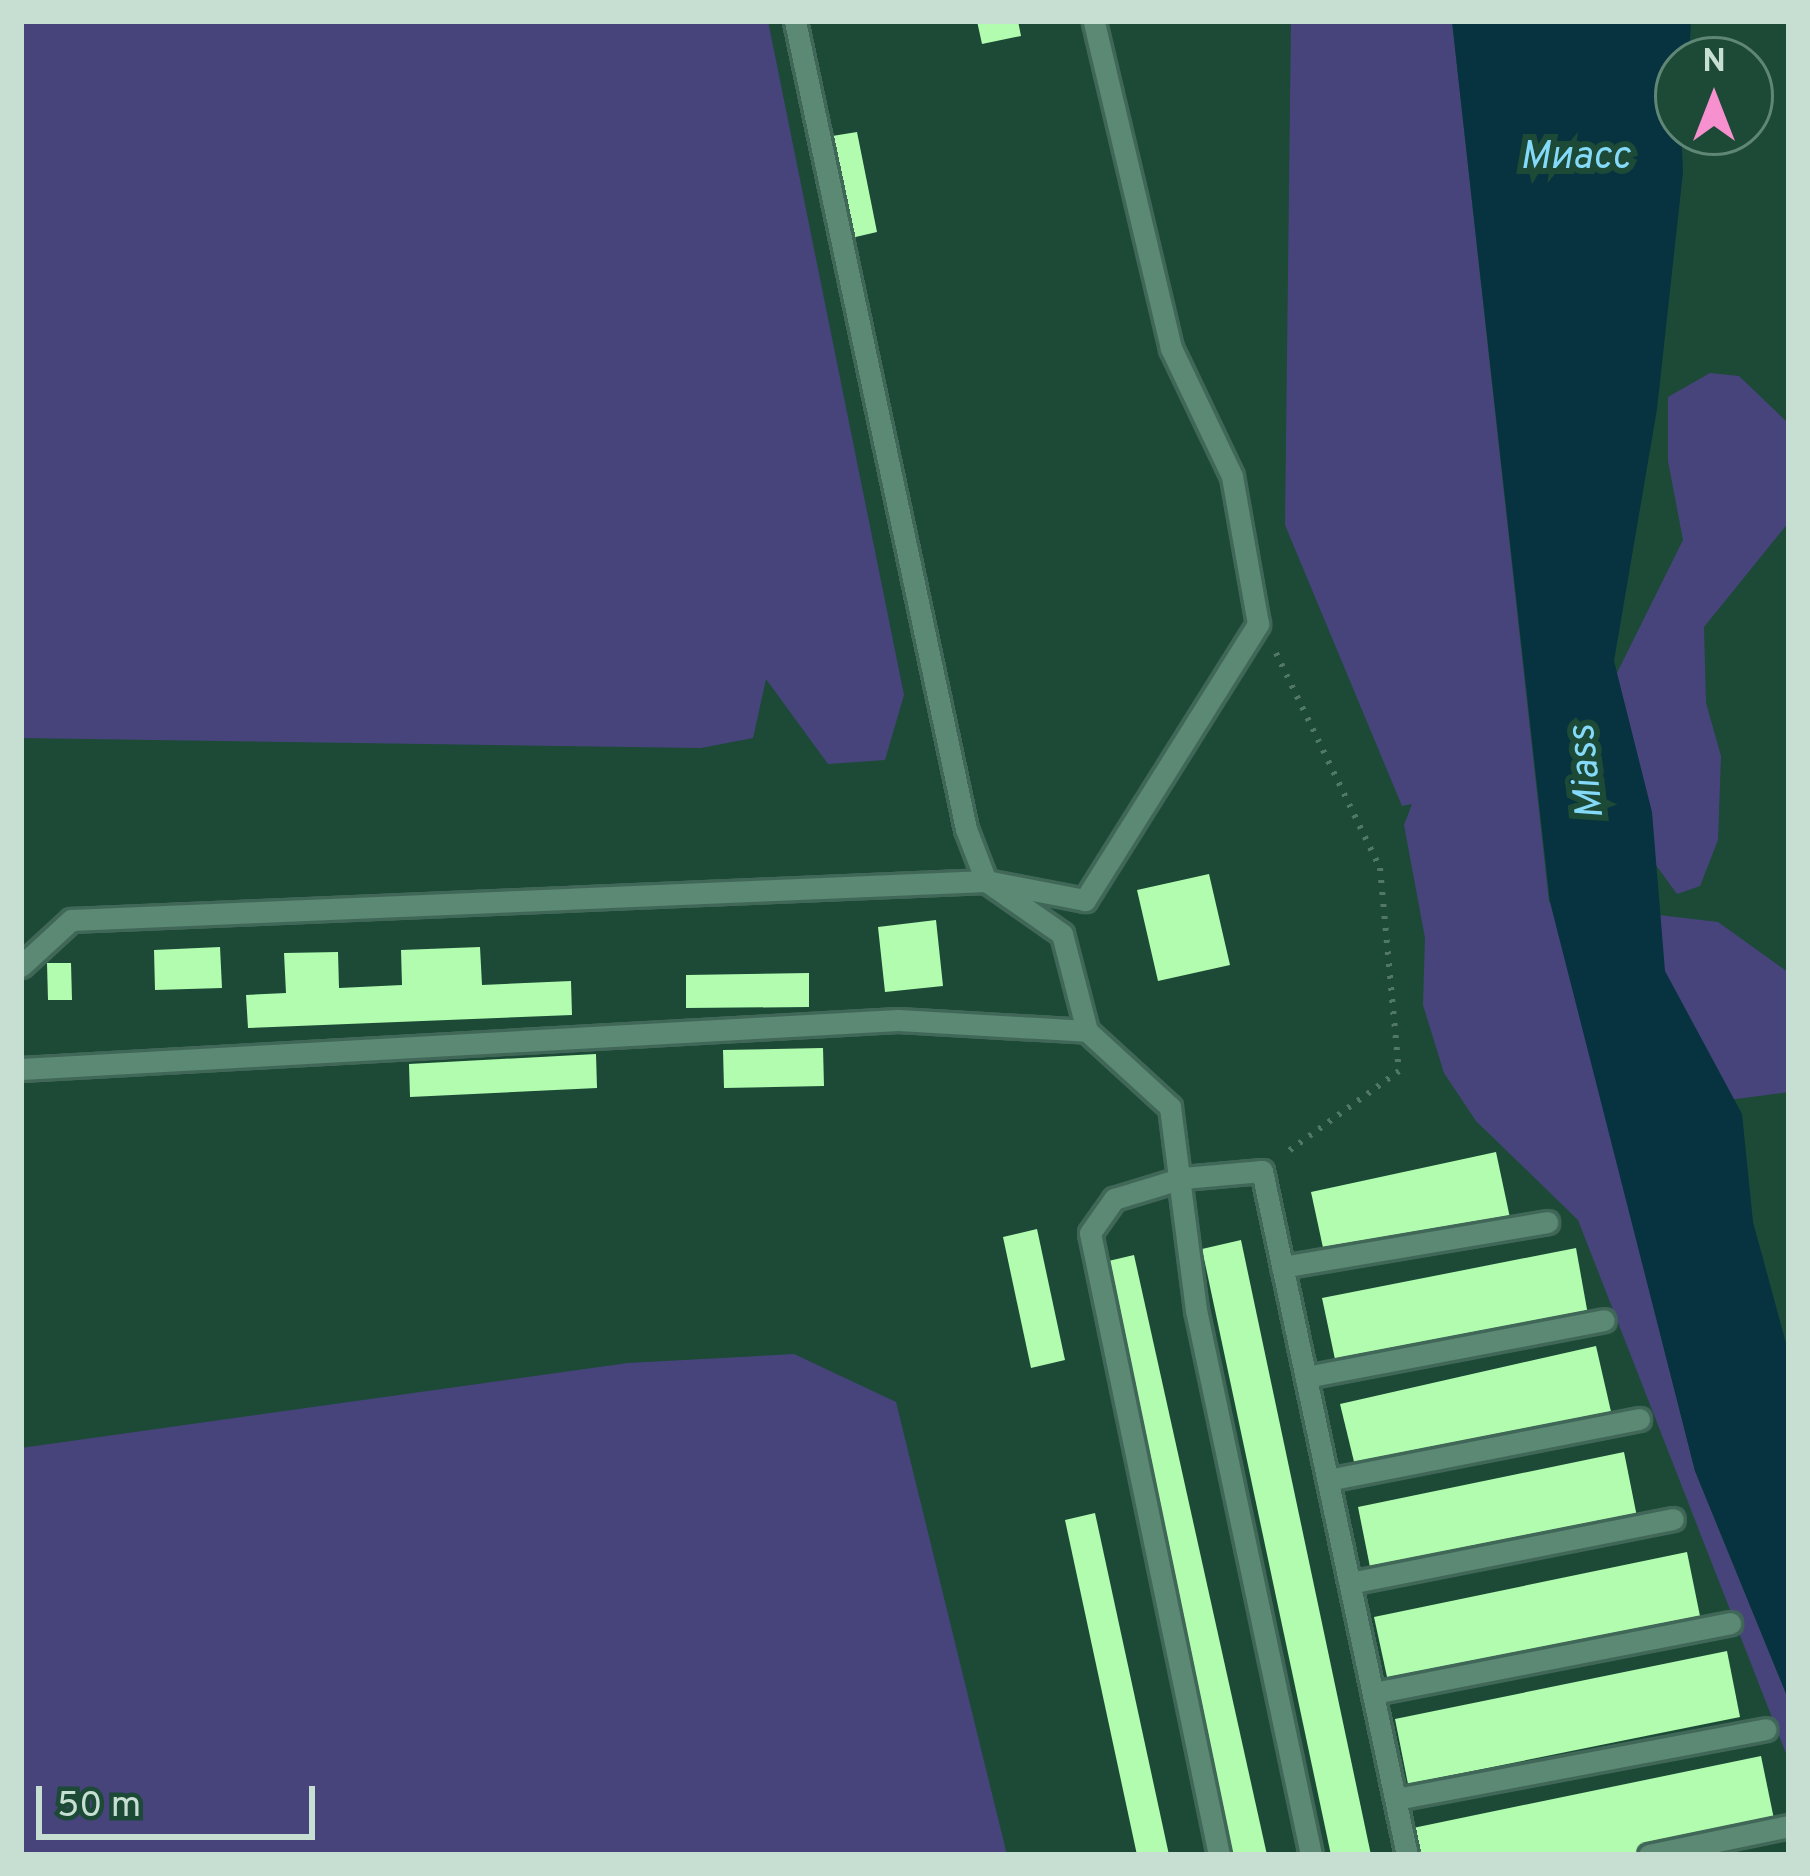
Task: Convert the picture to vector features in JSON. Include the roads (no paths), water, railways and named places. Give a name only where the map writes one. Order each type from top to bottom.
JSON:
[{"type":"lane","points":[[795,21],[966,829],[986,881],[1062,934],[1087,1031],[1170,1107],[1183,1178],[1196,1310],[1311,1855]]},
{"type":"lane","points":[[21,966],[71,920],[986,881],[1085,900],[1258,624],[1232,476],[1171,348],[1094,21]]},
{"type":"lane","points":[[21,1069],[898,1019],[1087,1031]]},
{"type":"lane","points":[[1219,1855],[1090,1234],[1114,1199],[1183,1178],[1262,1171],[1407,1855]]},
{"type":"lane","points":[[1282,1267],[1547,1222]]},
{"type":"lane","points":[[1306,1377],[1604,1320]]},
{"type":"lane","points":[[1328,1480],[1639,1419]]},
{"type":"lane","points":[[1350,1583],[1672,1519]]},
{"type":"lane","points":[[1374,1693],[1730,1623]]},
{"type":"lane","points":[[1396,1799],[1765,1729]]},
{"type":"lane","points":[[1649,1855],[1789,1826]]},
{"type":"water","name":"Миасс","points":[[1452,21],[1691,21],[1690,36],[1654,36],[1654,156],[1682,156],[1683,172],[1657,409],[1614,661],[1652,812],[1665,971],[1742,1114],[1753,1222],[1789,1354],[1789,1701],[1695,1471],[1550,902]]},
{"type":"water label","name":"Miass","points":[[1589,772]]}]
